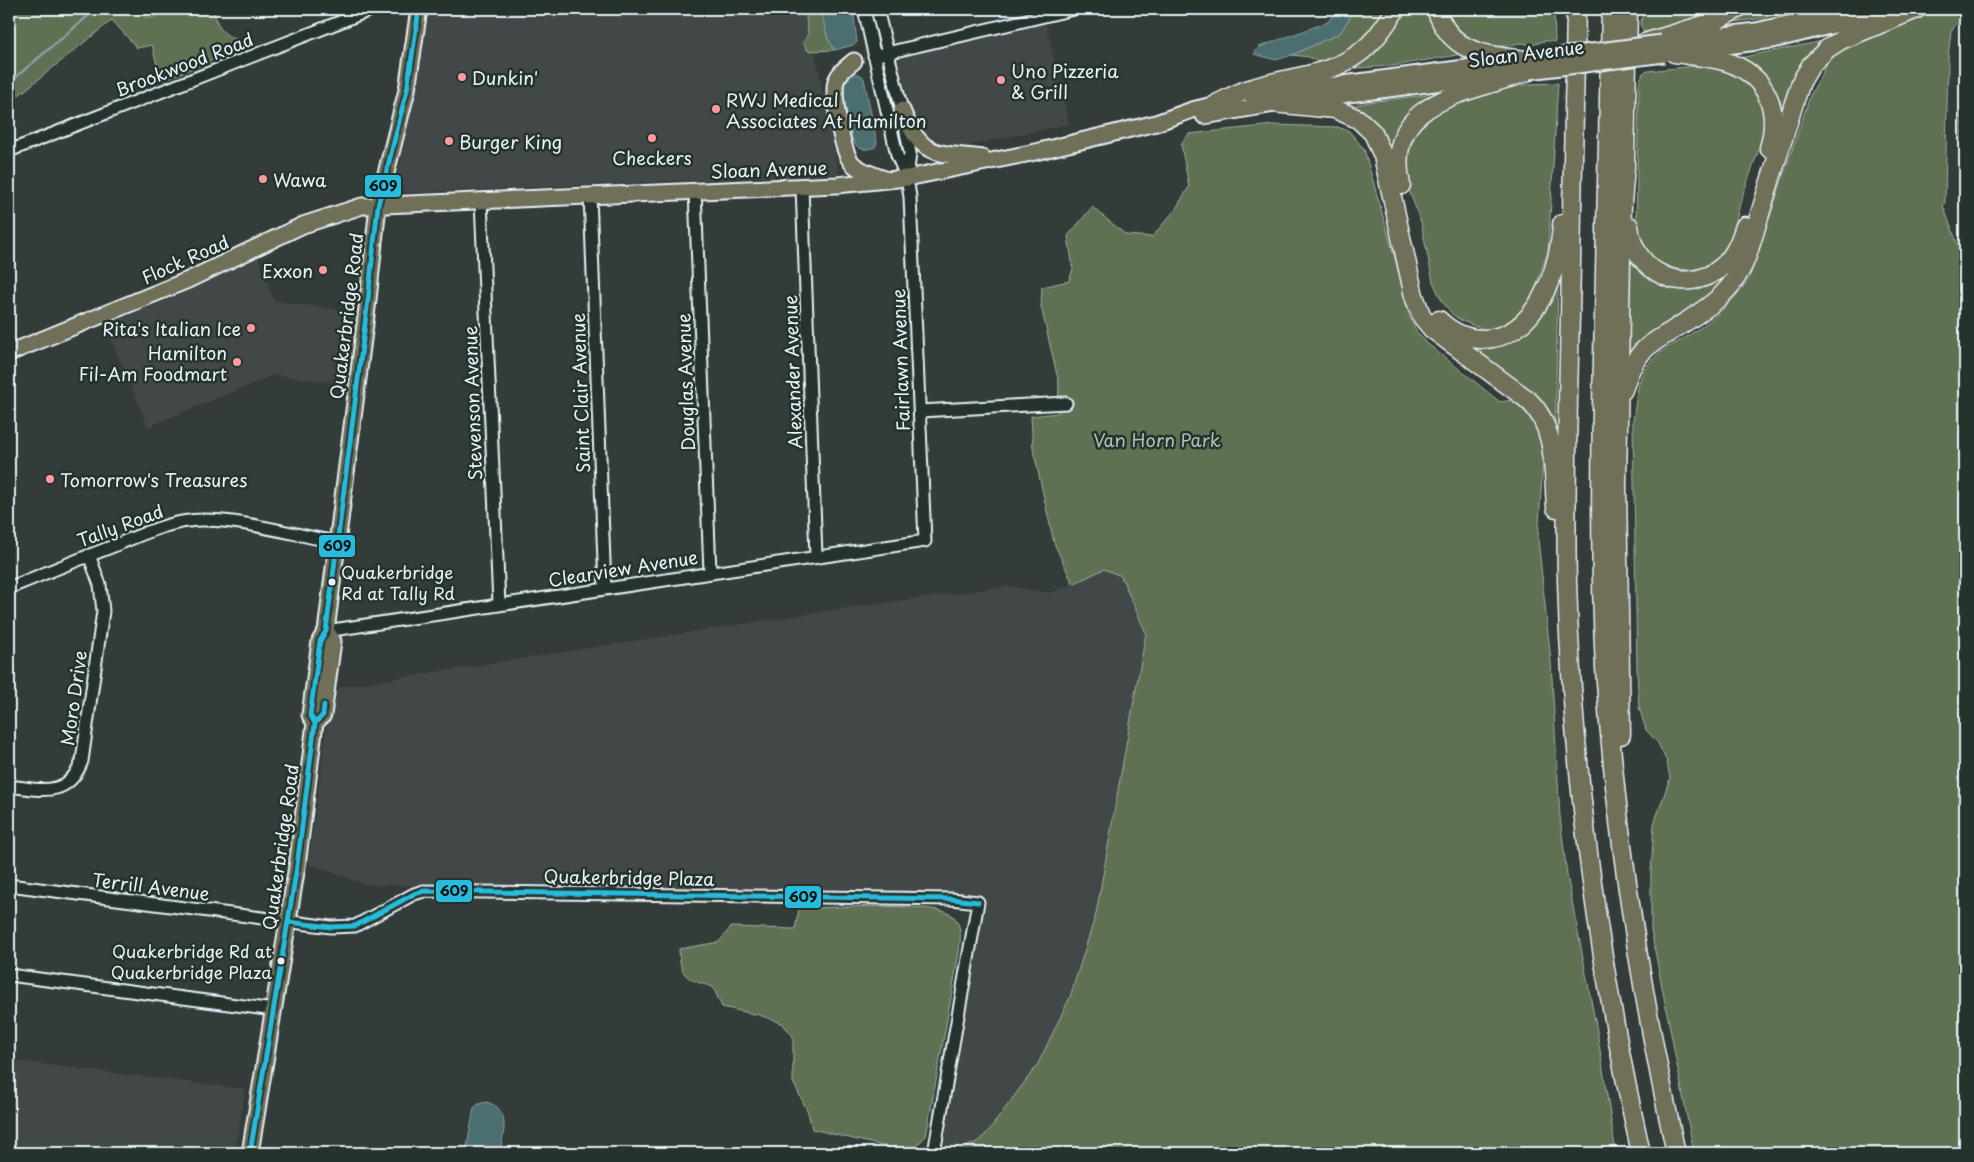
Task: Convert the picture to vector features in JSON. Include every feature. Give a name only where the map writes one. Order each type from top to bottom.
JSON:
[{"type":"highway","points":[[1218,103],[1250,89],[1317,73],[1345,62],[1369,45],[1396,9]]},
{"type":"highway","points":[[1436,9],[1447,32],[1464,47],[1484,55],[1529,66]]},
{"type":"highway","points":[[1564,9],[1566,43],[1574,80]]},
{"type":"highway","points":[[1576,9],[1566,452],[1567,582],[1577,754],[1591,876],[1612,1016],[1641,1153]]},
{"type":"highway","points":[[1611,9],[1600,508],[1606,669],[1616,797],[1639,968],[1676,1153]]},
{"type":"highway","points":[[1616,797],[1622,753],[1617,513],[1622,203],[1625,167],[1628,9]]},
{"type":"highway","points":[[1665,47],[1737,9]]},
{"type":"highway","points":[[1619,399],[1633,366],[1642,352],[1717,301],[1728,290],[1739,274],[1748,253],[1794,103],[1811,65],[1827,49],[1846,37],[1918,9]]},
{"type":"highway","points":[[1625,167],[1630,237],[1635,251],[1647,265],[1663,275],[1686,280],[1705,276],[1728,262],[1740,241],[1774,124],[1772,107],[1763,87],[1744,70],[1718,60],[1665,47],[1634,47]]},
{"type":"highway","points":[[1529,66],[1503,81],[1441,99],[1414,120],[1401,139],[1398,155],[1400,182],[1426,296],[1430,307],[1439,320],[1456,332],[1480,338],[1502,335],[1521,323],[1535,308],[1550,279],[1559,249],[1562,215],[1573,190]]},
{"type":"highway","points":[[1273,104],[1321,106],[1339,110],[1364,123],[1376,138],[1384,156],[1414,296],[1422,317],[1437,333],[1528,400],[1545,421],[1550,441],[1557,526],[1567,582]]},
{"type":"main road","name":"Quakerbridge Road","points":[[250,1153],[297,866],[315,723],[310,715],[320,641],[326,631],[368,300],[378,205],[407,90],[419,9]]},
{"type":"main road","name":"Sloan Avenue","points":[[378,205],[802,187],[888,181],[995,160],[1156,123],[1273,104],[1665,47],[1756,31],[1854,9]]},
{"type":"main road","name":"Sloan Avenue","points":[[1665,47],[1766,41],[1900,9]]},
{"type":"main road","name":"Sloan Avenue","points":[[1156,123],[1218,103],[1275,92],[1529,66],[1634,47]]},
{"type":"main road","points":[[854,61],[841,73],[835,86],[836,104],[846,151],[850,161],[855,166],[888,181]]},
{"type":"main road","points":[[902,110],[913,134],[927,148],[936,152],[995,160]]},
{"type":"main road","name":"Flock Road","points":[[9,353],[188,280],[303,225],[362,206],[378,205]]},
{"type":"street","name":"Brookwood Road","points":[[9,151],[372,9]]},
{"type":"street","name":"Fairlawn Avenue","points":[[864,9],[897,155],[907,178],[911,203],[925,541]]},
{"type":"street","name":"Fairlawn Avenue","points":[[877,9],[889,53],[910,153],[907,178]]},
{"type":"street","points":[[874,56],[1074,9]]},
{"type":"street","name":"Alexander Avenue","points":[[802,187],[816,556]]},
{"type":"street","name":"Douglas Avenue","points":[[695,191],[710,572]]},
{"type":"street","name":"Saint Clair Avenue","points":[[590,196],[605,588]]},
{"type":"street","name":"Stevenson Avenue","points":[[481,201],[499,604]]},
{"type":"street","points":[[920,411],[1066,403]]},
{"type":"street","name":"Tally Road","points":[[9,588],[169,524],[201,520],[261,527],[337,542]]},
{"type":"street","name":"Clearview Avenue","points":[[326,631],[925,541]]},
{"type":"street","name":"Moro Drive","points":[[9,786],[44,790],[60,787],[74,776],[82,760],[103,611],[100,585],[89,555]]},
{"type":"street","name":"Terrill Avenue","points":[[9,885],[288,922]]},
{"type":"street","name":"Quakerbridge Plaza","points":[[288,922],[331,927],[355,926],[414,894],[424,891],[951,899],[978,902],[934,1153]]},
{"type":"street","points":[[9,975],[274,1010]]},
{"type":"shaded area","points":[[428,9],[805,9],[808,51],[815,52],[839,174],[410,193],[402,191],[396,182],[418,80]]},
{"type":"shaded area","points":[[1041,23],[1047,27],[1069,124],[953,149],[930,147],[911,122],[898,64],[901,58],[904,55]]},
{"type":"shaded area","points":[[258,257],[274,301],[358,312],[349,385],[274,375],[148,427],[105,325],[175,296]]},
{"type":"shaded area","points":[[1104,568],[1121,576],[1146,633],[1096,914],[1070,997],[1038,1064],[987,1133],[977,1142],[952,1153],[946,1153],[944,1142],[986,896],[954,893],[367,885],[308,864],[332,688],[839,609],[1008,586],[1050,593]]},
{"type":"shaded area","points":[[9,1060],[245,1089],[235,1153],[9,1153]]},
{"type":"green space","points":[[9,9],[134,9],[149,19],[173,9],[214,9],[222,30],[229,36],[241,41],[240,49],[161,81],[152,45],[137,48],[112,20],[9,103]]},
{"type":"green space","points":[[805,9],[820,9],[828,39],[835,50],[808,51],[803,42],[808,34]]},
{"type":"green space","points":[[1355,9],[1384,9],[1362,42],[1323,65],[1309,57],[1292,55],[1340,33]]},
{"type":"green space","points":[[1402,9],[1432,9],[1463,54],[1392,66],[1340,69]]},
{"type":"green space","points":[[1447,9],[1554,9],[1555,42],[1543,41],[1533,45],[1521,43],[1505,46],[1484,43],[1461,31],[1455,25]]},
{"type":"green space","points":[[1645,9],[1708,9],[1697,16],[1644,32],[1640,24]]},
{"type":"green space","points":[[1744,9],[1797,9],[1764,18],[1719,24]]},
{"type":"green space","points":[[1946,9],[1965,9],[1965,17],[1951,31],[1948,57],[1945,202],[1943,206],[1960,250],[1962,220],[1960,53],[1965,37],[1965,1153],[1694,1153],[1651,930],[1651,872],[1654,824],[1670,778],[1667,762],[1658,743],[1646,730],[1639,707],[1633,420],[1638,389],[1644,371],[1653,359],[1716,316],[1737,295],[1749,279],[1810,96],[1831,56],[1875,33]]},
{"type":"green space","points":[[1833,39],[1781,124],[1734,59]]},
{"type":"green space","points":[[1695,66],[1728,72],[1743,79],[1756,91],[1762,102],[1764,115],[1763,129],[1756,158],[1728,245],[1715,261],[1704,267],[1682,269],[1660,262],[1640,248],[1636,224],[1639,84],[1643,73],[1648,71]]},
{"type":"green space","points":[[1558,83],[1548,251],[1527,306],[1504,325],[1486,330],[1462,321],[1452,314],[1442,301],[1433,282],[1421,222],[1410,193],[1404,166],[1417,130],[1453,100],[1529,84]]},
{"type":"green space","points":[[1438,94],[1389,158],[1346,107],[1375,101]]},
{"type":"green space","name":"Van Horn Park","points":[[1273,125],[1337,127],[1349,131],[1364,149],[1409,316],[1418,334],[1500,402],[1513,400],[1528,415],[1537,428],[1541,441],[1543,460],[1538,539],[1551,662],[1560,817],[1567,875],[1597,1031],[1616,1153],[952,1153],[977,1142],[987,1133],[1038,1064],[1070,997],[1096,914],[1146,633],[1121,576],[1104,569],[1073,584],[1054,543],[1033,448],[1031,416],[1058,413],[1059,383],[1041,307],[1042,287],[1069,281],[1073,269],[1068,236],[1092,207],[1126,235],[1152,237],[1175,210],[1189,187],[1181,144],[1189,134]]},
{"type":"green space","points":[[1626,240],[1662,280],[1736,260],[1717,294],[1627,364]]},
{"type":"green space","points":[[1558,280],[1555,442],[1544,412],[1458,341],[1498,342]]},
{"type":"green space","points":[[916,907],[932,909],[953,916],[958,924],[960,934],[959,953],[926,1136],[916,1146],[891,1148],[812,1129],[808,1112],[793,1082],[793,1036],[782,1023],[759,1015],[722,1007],[713,987],[691,979],[683,972],[679,949],[719,942],[731,927],[795,929],[799,909]]},
{"type":"water","points":[[134,9],[173,9],[149,19]]},
{"type":"water","points":[[820,9],[853,9],[857,42],[835,50],[828,39]]},
{"type":"water","points":[[1337,9],[1355,9],[1340,33],[1292,55],[1276,60],[1254,54],[1259,47],[1328,22]]},
{"type":"water","points":[[857,74],[861,75],[864,79],[877,143],[875,147],[868,149],[860,148],[853,141],[846,109],[845,84],[849,77]]},
{"type":"water","points":[[487,1102],[495,1106],[503,1116],[504,1130],[500,1153],[466,1153],[474,1108],[479,1104]]},
{"type":"waterway","points":[[9,83],[96,9]]},
{"type":"transit line","name":"609","points":[[315,723],[310,715],[320,641],[326,631],[368,300],[378,205],[407,90],[419,9]]},
{"type":"transit line","name":"609","points":[[250,1153],[297,866],[315,723],[323,715],[324,705]]},
{"type":"transit line","name":"609","points":[[288,922],[331,927],[355,926],[414,894],[424,891],[951,899],[978,902]]},
{"type":"place","name":"Dunkin'","points":[[462,77]]},
{"type":"place","name":"Uno Pizzeria & Grill","points":[[1001,80]]},
{"type":"place","name":"RWJ Medical Associates At Hamilton","points":[[716,109]]},
{"type":"place","name":"Checkers","points":[[652,138]]},
{"type":"place","name":"Burger King","points":[[449,141]]},
{"type":"place","name":"Wawa","points":[[263,179]]},
{"type":"place","name":"Exxon","points":[[323,270]]},
{"type":"place","name":"Rita's Italian Ice","points":[[251,328]]},
{"type":"place","name":"Hamilton Fil-Am Foodmart","points":[[237,362]]},
{"type":"place","name":"Tomorrow's Treasures","points":[[50,479]]},
{"type":"place","name":"Quakerbridge Rd at Tally Rd","points":[[332,582]]},
{"type":"place","name":"Quakerbridge Rd at Quakerbridge Plaza","points":[[281,961]]}]
